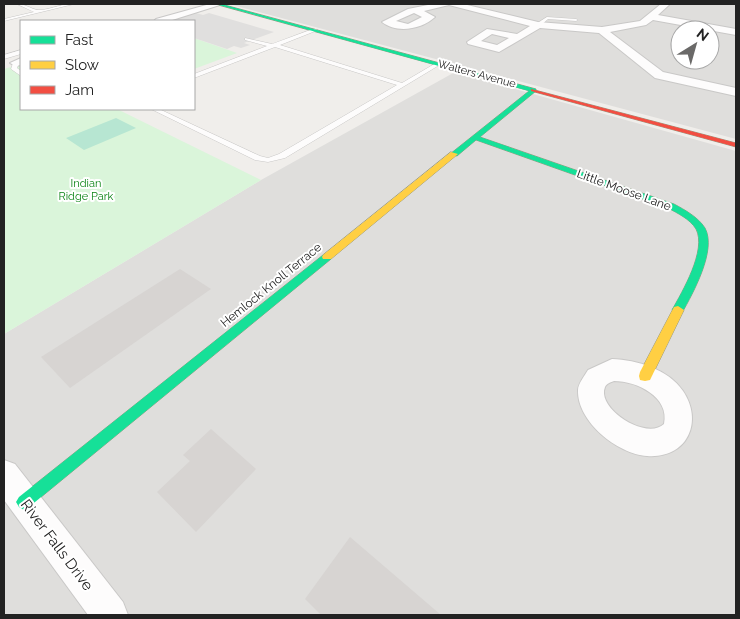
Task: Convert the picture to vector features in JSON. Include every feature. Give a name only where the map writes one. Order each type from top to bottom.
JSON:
[{"type":"street","points":[[163,20],[221,4]]},
{"type":"street","name":"Walters Avenue","points":[[221,4],[736,145]]},
{"type":"street","points":[[417,11],[445,4]]},
{"type":"street","points":[[454,4],[538,25],[602,30],[643,23],[666,4]]},
{"type":"street","points":[[652,17],[736,32]]},
{"type":"street","points":[[518,37],[538,25]]},
{"type":"street","points":[[602,30],[659,75],[736,92]]},
{"type":"street","name":"Hemlock Knoll Terrace","points":[[24,502],[534,90]]},
{"type":"street","name":"Little Moose Lane","points":[[476,138],[671,206],[694,220],[704,236],[702,256],[645,376]]},
{"type":"street","name":"River Falls Drive","points":[[4,475],[110,615]]},
{"type":"lane","points":[[18,4],[40,12]]},
{"type":"lane","points":[[4,16],[7,20],[70,4]]},
{"type":"lane","points":[[538,25],[547,18],[576,20]]},
{"type":"lane","points":[[195,76],[315,30]]},
{"type":"lane","points":[[247,39],[403,85]]},
{"type":"lane","points":[[4,48],[20,57]]},
{"type":"lane","points":[[4,58],[20,57]]},
{"type":"lane","points":[[20,57],[14,69],[20,73]]},
{"type":"lane","points":[[156,110],[258,158],[268,160],[282,156],[438,64]]},
{"type":"shaded area","points":[[229,4],[736,4],[736,139]]},
{"type":"shaded area","points":[[196,13],[203,15],[209,13],[274,32],[244,43],[250,45],[241,48],[234,46],[227,49],[195,38],[195,20],[172,20]]},
{"type":"shaded area","points":[[455,72],[736,151],[736,615],[4,615],[4,334],[261,180]]},
{"type":"green space","points":[[195,38],[237,53],[195,69]]},
{"type":"green space","name":"Indian Ridge Park","points":[[20,64],[20,110],[119,110],[261,180],[4,334],[4,69]]},
{"type":"green space","points":[[116,118],[136,128],[84,150],[66,138]]},
{"type":"building","points":[[180,269],[211,289],[70,388],[41,357]]},
{"type":"building","points":[[211,429],[256,469],[196,532],[157,492],[190,461],[183,455]]},
{"type":"building","points":[[350,537],[441,615],[321,615],[305,599]]},
{"type":"traffic: fast","points":[[217,4],[533,90]]},
{"type":"traffic: fast","points":[[454,154],[534,90]]},
{"type":"traffic: fast","points":[[476,138],[671,206],[692,219],[701,230],[703,248],[697,270],[678,310]]},
{"type":"traffic: fast","points":[[24,502],[327,257]]},
{"type":"traffic: slow","points":[[327,257],[454,154]]},
{"type":"traffic: slow","points":[[645,376],[678,310]]},
{"type":"traffic: jam","points":[[533,90],[736,145]]}]
